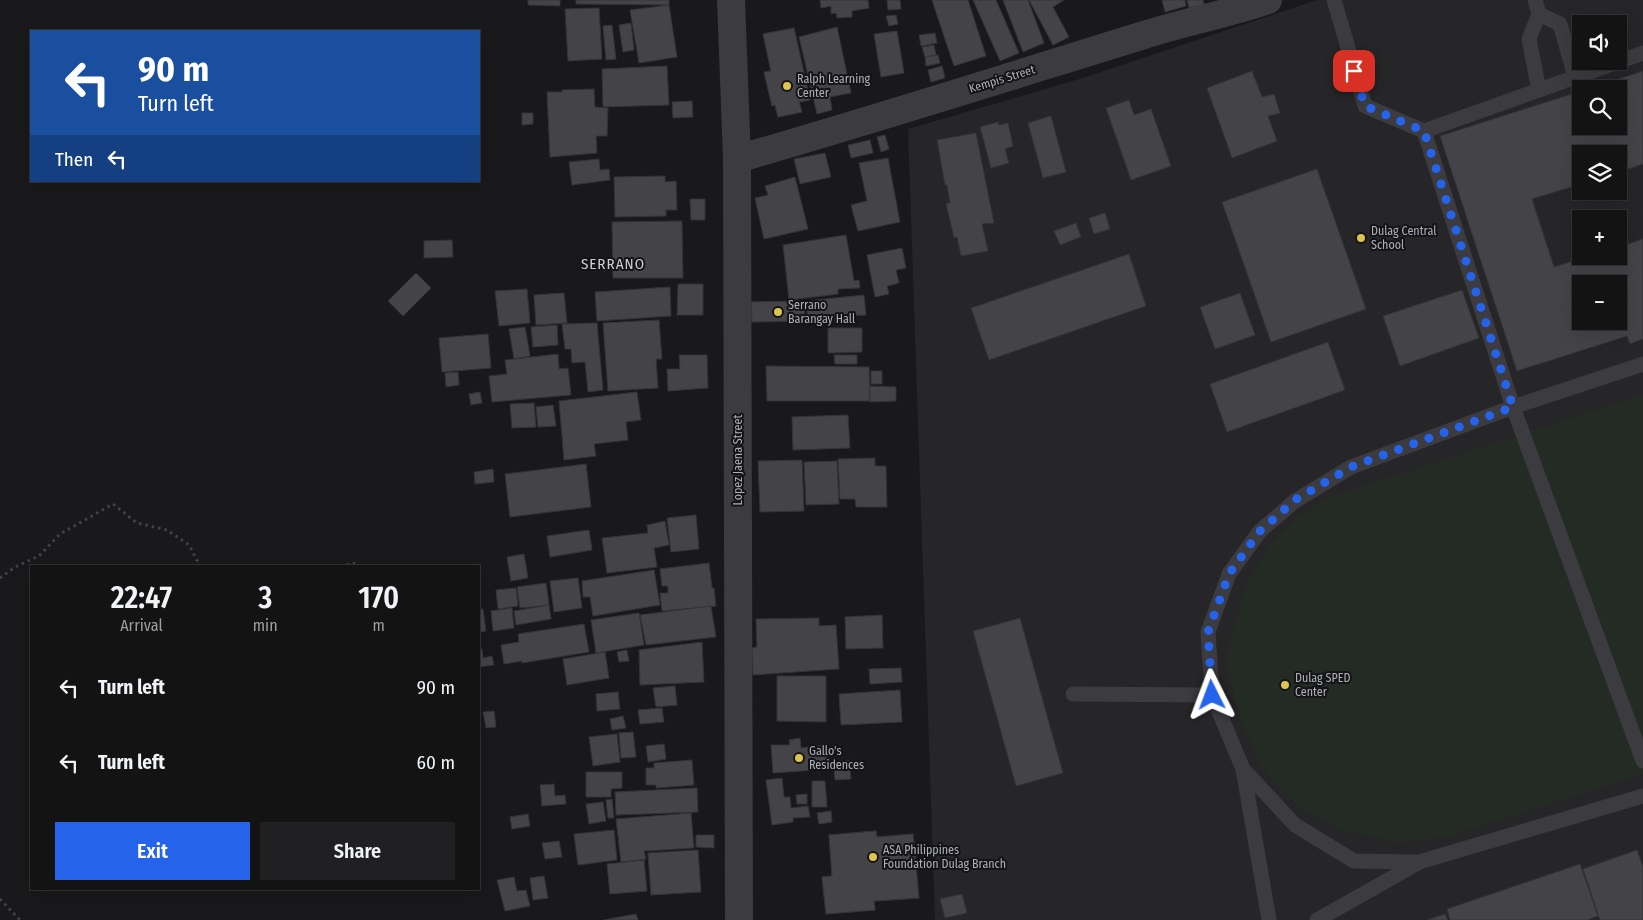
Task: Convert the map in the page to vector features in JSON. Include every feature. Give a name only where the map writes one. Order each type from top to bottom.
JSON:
[{"type":"street","name":"Lopez Jaena Street","points":[[731,0],[737,159],[739,920]]},
{"type":"street","name":"Kempis Street","points":[[737,159],[880,117],[1157,30],[1255,2]]},
{"type":"lane","points":[[1334,0],[1365,106],[1424,131],[1643,53]]},
{"type":"lane","points":[[1539,90],[1529,39],[1537,7],[1560,24],[1575,77]]},
{"type":"lane","points":[[1424,131],[1513,407],[1643,761]]},
{"type":"lane","points":[[1269,920],[1243,769],[1212,695],[1208,632],[1229,574],[1260,531],[1295,500],[1351,467],[1513,407],[1643,364]]},
{"type":"lane","points":[[1073,694],[1212,695]]},
{"type":"lane","points":[[1243,769],[1295,825],[1354,861],[1419,862]]},
{"type":"lane","points":[[1318,920],[1419,862],[1643,796]]},
{"type":"path","points":[[0,578],[15,567],[39,556],[60,534],[113,504],[138,523],[168,530],[189,545],[199,565]]},
{"type":"path","points":[[344,565],[356,562]]},
{"type":"path","points":[[0,899],[20,920]]},
{"type":"shaded area","name":"Dulag SPED Center","points":[[1317,0],[1643,0],[1643,920],[935,920],[908,129],[1083,78]]},
{"type":"shaded area","points":[[1643,394],[1643,774],[1448,837],[1398,843],[1343,830],[1304,810],[1281,790],[1262,768],[1238,716],[1228,669],[1229,644],[1247,583],[1268,547],[1301,514],[1329,497]]},
{"type":"building","points":[[528,0],[560,0],[560,6],[528,5]]},
{"type":"building","points":[[576,0],[669,0],[669,5],[576,4]]},
{"type":"building","points":[[820,0],[868,0],[869,8],[852,11],[852,17],[837,18],[836,13],[831,14],[831,6],[821,8]]},
{"type":"building","points":[[887,0],[900,0],[901,9],[888,10]]},
{"type":"building","points":[[932,0],[968,0],[986,56],[954,66]]},
{"type":"building","points":[[973,0],[996,0],[1019,53],[1000,61]]},
{"type":"building","points":[[1003,0],[1028,0],[1044,43],[1023,52]]},
{"type":"building","points":[[1029,0],[1064,0],[1053,7],[1069,37],[1053,45]]},
{"type":"building","points":[[1162,0],[1185,0],[1186,6],[1165,12]]},
{"type":"building","points":[[1187,0],[1203,0],[1204,5],[1189,8]]},
{"type":"building","points":[[669,5],[677,57],[639,63],[630,10]]},
{"type":"building","points":[[599,8],[602,59],[568,61],[565,9]]},
{"type":"building","points":[[896,15],[898,24],[889,26],[886,16]]},
{"type":"building","points":[[631,23],[634,50],[623,52],[619,25]]},
{"type":"building","points":[[612,25],[616,59],[606,60],[603,26]]},
{"type":"building","points":[[837,27],[851,93],[830,97],[832,110],[817,114],[799,37]]},
{"type":"building","name":"Ralph Learning Center","points":[[794,28],[810,100],[799,102],[802,112],[778,117],[775,105],[772,106],[764,72],[771,71],[763,34]]},
{"type":"building","name":"Ralph Learning Center","points":[[794,28],[810,100],[799,102],[802,112],[778,117],[775,105],[772,106],[764,72],[771,71],[763,34]]},
{"type":"building","points":[[897,31],[904,73],[881,77],[874,34]]},
{"type":"building","points":[[935,33],[937,43],[921,46],[919,35]]},
{"type":"building","points":[[934,45],[936,55],[925,57],[922,47]]},
{"type":"building","points":[[938,55],[940,63],[926,66],[925,57]]},
{"type":"building","points":[[667,66],[669,105],[603,107],[602,69]]},
{"type":"building","points":[[942,66],[945,78],[931,82],[928,70]]},
{"type":"building","points":[[1252,71],[1262,97],[1274,94],[1280,113],[1268,116],[1277,141],[1232,158],[1207,88]]},
{"type":"building","points":[[1643,71],[1643,164],[1627,169],[1627,145],[1572,145],[1572,187],[1532,199],[1554,267],[1572,261],[1572,265],[1627,265],[1627,244],[1643,239],[1643,339],[1630,344],[1627,336],[1517,371],[1440,136],[1572,94],[1572,135],[1627,135],[1627,80],[1616,80]]},
{"type":"building","points":[[594,89],[595,107],[608,108],[607,136],[596,136],[597,153],[550,157],[547,92]]},
{"type":"building","points":[[1129,100],[1134,115],[1151,109],[1171,166],[1131,180],[1106,108]]},
{"type":"building","points":[[692,101],[693,117],[673,118],[672,102]]},
{"type":"building","points":[[522,113],[533,113],[533,124],[522,125]]},
{"type":"building","points":[[1051,116],[1066,172],[1043,178],[1028,123]]},
{"type":"building","points":[[998,122],[999,125],[1008,123],[1013,146],[1005,149],[1009,163],[991,168],[980,127]]},
{"type":"building","points":[[976,133],[994,223],[982,224],[988,251],[961,256],[957,237],[954,238],[946,203],[950,203],[937,140]]},
{"type":"building","points":[[885,135],[889,149],[881,152],[877,137]]},
{"type":"building","points":[[870,140],[873,153],[851,158],[848,145]]},
{"type":"building","points":[[825,153],[831,177],[800,184],[794,159]]},
{"type":"building","points":[[888,158],[900,222],[858,231],[851,205],[867,201],[859,163]]},
{"type":"building","points":[[599,159],[600,170],[609,169],[610,180],[572,185],[569,162]]},
{"type":"building","points":[[1317,169],[1366,309],[1271,342],[1222,202]]},
{"type":"building","points":[[665,176],[665,182],[676,181],[677,210],[666,210],[666,216],[615,217],[614,177]]},
{"type":"building","points":[[795,177],[808,229],[764,239],[755,198],[768,195],[765,186]]},
{"type":"building","points":[[690,199],[705,199],[705,220],[691,220]]},
{"type":"building","points":[[1105,213],[1110,229],[1094,234],[1089,218]]},
{"type":"building","points":[[682,221],[683,278],[613,278],[612,222]]},
{"type":"building","points":[[1076,223],[1081,237],[1060,245],[1054,231]]},
{"type":"building","points":[[846,235],[854,281],[859,280],[860,288],[838,289],[838,294],[789,300],[783,245]]},
{"type":"building","points":[[452,240],[453,257],[424,258],[424,241]]},
{"type":"building","points":[[902,248],[906,268],[896,270],[899,283],[887,286],[889,294],[875,297],[867,255]]},
{"type":"building","points":[[1129,254],[1146,306],[989,360],[971,308]]},
{"type":"building","points":[[416,273],[431,288],[403,316],[388,301]]},
{"type":"building","points":[[678,284],[703,284],[703,315],[677,315]]},
{"type":"building","points":[[670,287],[671,316],[597,321],[595,292]]},
{"type":"building","points":[[527,289],[530,323],[499,326],[495,291]]},
{"type":"building","points":[[1462,290],[1479,338],[1400,366],[1383,316]]},
{"type":"building","points":[[564,293],[567,323],[536,325],[534,295]]},
{"type":"building","points":[[1240,293],[1255,335],[1215,349],[1200,307]]},
{"type":"building","points":[[864,295],[866,315],[848,316],[848,323],[835,323],[835,318],[808,321],[806,301]]},
{"type":"building","name":"Serrano Barangay Hall","points":[[804,301],[805,321],[752,322],[751,302]]},
{"type":"building","name":"Serrano Barangay Hall","points":[[804,301],[805,321],[752,322],[751,302]]},
{"type":"building","points":[[659,320],[662,359],[656,359],[658,388],[608,391],[603,323]]},
{"type":"building","points":[[597,323],[603,390],[588,392],[585,362],[572,363],[571,349],[565,349],[562,324]]},
{"type":"building","points":[[557,325],[558,345],[533,347],[531,327]]},
{"type":"building","points":[[525,327],[530,356],[514,359],[509,329]]},
{"type":"building","points":[[828,328],[862,328],[862,352],[828,353]]},
{"type":"building","points":[[488,334],[491,368],[442,372],[439,338]]},
{"type":"building","points":[[1328,342],[1345,390],[1227,432],[1210,384]]},
{"type":"building","points":[[558,354],[559,369],[568,368],[571,395],[492,402],[489,376],[507,374],[505,360]]},
{"type":"building","points":[[679,355],[707,355],[708,388],[668,391],[667,369],[680,369]]},
{"type":"building","points":[[834,355],[857,355],[857,364],[835,364]]},
{"type":"building","points":[[766,366],[869,367],[870,401],[767,401]]},
{"type":"building","points":[[871,371],[882,371],[882,384],[871,384]]},
{"type":"building","points":[[458,372],[459,385],[446,387],[445,373]]},
{"type":"building","points":[[870,386],[896,387],[896,401],[870,402]]},
{"type":"building","points":[[480,392],[482,403],[471,405],[469,394]]},
{"type":"building","points":[[637,392],[641,420],[626,422],[628,440],[594,444],[596,456],[564,460],[559,401]]},
{"type":"building","points":[[534,403],[536,427],[512,428],[510,404]]},
{"type":"building","points":[[553,405],[556,426],[538,427],[536,407]]},
{"type":"building","points":[[848,415],[850,448],[793,450],[792,417]]},
{"type":"building","points":[[875,458],[875,466],[886,466],[887,507],[856,507],[855,499],[840,499],[838,459]]},
{"type":"building","points":[[802,460],[804,511],[760,512],[758,461]]},
{"type":"building","points":[[837,461],[839,504],[806,505],[804,462]]},
{"type":"building","points":[[586,464],[591,507],[510,517],[505,474]]},
{"type":"building","points":[[493,469],[494,482],[475,484],[474,472]]},
{"type":"building","points":[[696,515],[699,549],[671,552],[667,518]]},
{"type":"building","points":[[665,521],[669,545],[654,548],[657,567],[607,573],[602,538],[648,533],[647,525]]},
{"type":"building","points":[[589,530],[592,550],[550,557],[547,536]]},
{"type":"building","points":[[524,554],[528,578],[511,581],[507,557]]},
{"type":"building","points":[[709,563],[716,606],[662,611],[660,593],[668,593],[668,586],[662,586],[660,569]]},
{"type":"building","points":[[654,570],[660,605],[593,616],[590,597],[583,597],[582,581]]},
{"type":"building","points":[[578,578],[582,608],[554,612],[550,581]]},
{"type":"building","points":[[546,583],[549,605],[520,608],[517,587]]},
{"type":"building","points":[[516,588],[518,606],[498,609],[496,590]]},
{"type":"building","points":[[549,605],[551,619],[516,625],[514,611]]},
{"type":"building","points":[[711,606],[716,637],[646,645],[640,615]]},
{"type":"building","points":[[512,608],[514,628],[493,631],[491,611]]},
{"type":"building","points":[[480,609],[483,609],[486,631],[480,632]]},
{"type":"building","points":[[639,613],[644,645],[596,653],[591,620]]},
{"type":"building","points":[[882,615],[883,648],[846,649],[845,617]]},
{"type":"building","points":[[819,618],[819,626],[836,625],[839,669],[753,675],[752,648],[757,647],[756,619]]},
{"type":"building","points":[[1020,618],[1063,773],[1016,786],[973,631]]},
{"type":"building","points":[[584,624],[589,652],[522,663],[522,661],[504,664],[501,645],[519,642],[518,634]]},
{"type":"building","points":[[702,642],[704,682],[640,685],[639,650]]},
{"type":"building","points":[[480,649],[482,649],[483,658],[492,656],[494,665],[480,667]]},
{"type":"building","points":[[627,650],[629,661],[619,662],[617,652]]},
{"type":"building","points":[[605,652],[609,678],[567,685],[563,659]]},
{"type":"building","points":[[901,668],[902,682],[870,684],[869,669]]},
{"type":"building","points":[[777,676],[826,676],[826,722],[777,721]]},
{"type":"building","points":[[675,686],[677,705],[656,707],[653,688]]},
{"type":"building","points":[[900,690],[902,722],[841,725],[839,694]]},
{"type":"building","points":[[618,692],[620,709],[597,711],[596,694]]},
{"type":"building","points":[[662,708],[664,722],[640,724],[638,710]]},
{"type":"building","points":[[494,711],[496,727],[486,728],[483,712]]},
{"type":"building","points":[[623,716],[626,728],[612,730],[610,719]]},
{"type":"building","points":[[633,732],[636,757],[621,758],[619,733]]},
{"type":"building","points":[[617,734],[620,762],[593,766],[589,737]]},
{"type":"building","name":"Gallo's Residences","points":[[800,738],[801,748],[826,745],[829,769],[773,773],[771,745],[790,745],[789,740]]},
{"type":"building","points":[[664,744],[666,759],[648,762],[646,746]]},
{"type":"building","points":[[692,760],[694,785],[656,788],[656,785],[646,785],[646,768],[654,768],[654,763]]},
{"type":"building","points":[[849,760],[851,779],[835,780],[833,762]]},
{"type":"building","points":[[586,772],[622,772],[622,788],[611,789],[611,797],[586,797]]},
{"type":"building","points":[[782,778],[784,797],[790,797],[791,808],[808,806],[810,817],[793,818],[793,822],[772,825],[766,780]]},
{"type":"building","points":[[812,781],[825,781],[827,807],[812,807]]},
{"type":"building","points":[[554,784],[555,796],[565,795],[566,804],[542,806],[540,785]]},
{"type":"building","points":[[697,788],[698,812],[616,815],[615,792]]},
{"type":"building","points":[[807,794],[807,804],[797,804],[796,795]]},
{"type":"building","points":[[612,799],[614,818],[608,818],[606,800]]},
{"type":"building","points":[[603,802],[606,821],[589,824],[586,804]]},
{"type":"building","points":[[831,811],[832,822],[819,824],[817,813]]},
{"type":"building","points":[[691,813],[694,848],[644,851],[646,859],[621,862],[616,819]]},
{"type":"building","points":[[528,814],[530,826],[512,829],[510,817]]},
{"type":"building","points":[[614,830],[617,860],[578,865],[574,834]]},
{"type":"building","name":"ASA Philippines Foundation Dulag Branch","points":[[876,831],[877,837],[913,834],[919,898],[874,901],[875,910],[826,914],[822,877],[832,876],[829,835]]},
{"type":"building","name":"ASA Philippines Foundation Dulag Branch","points":[[876,831],[877,837],[913,834],[919,898],[874,901],[875,910],[826,914],[822,877],[832,876],[829,835]]},
{"type":"building","points":[[696,835],[714,835],[714,848],[696,847]]},
{"type":"building","points":[[559,841],[562,857],[545,859],[542,843]]},
{"type":"building","points":[[698,850],[701,892],[651,895],[648,853]]},
{"type":"building","points":[[1637,850],[1643,867],[1643,920],[1600,920],[1583,869]]},
{"type":"building","points":[[644,860],[647,891],[610,894],[607,864]]},
{"type":"building","points":[[1580,864],[1598,916],[1587,920],[1450,920],[1447,909]]},
{"type":"building","points":[[544,876],[548,898],[533,900],[530,878]]},
{"type":"building","points":[[514,877],[517,891],[526,890],[530,906],[505,911],[497,880]]},
{"type":"building","points":[[962,894],[967,913],[945,918],[940,899]]},
{"type":"building","points":[[636,914],[638,920],[604,920]]},
{"type":"building","points":[[1445,914],[1448,920],[1427,920]]},
{"type":"place","name":"Ralph Learning Center","points":[[787,86]]},
{"type":"place","name":"Dulag Central School","points":[[1361,238]]},
{"type":"place","name":"Serrano Barangay Hall","points":[[778,312]]},
{"type":"place","name":"Dulag SPED Center","points":[[1285,685]]},
{"type":"place","name":"Gallo's Residences","points":[[799,758]]},
{"type":"place","name":"ASA Philippines Foundation Dulag Branch","points":[[873,857]]},
{"type":"district","name":"SERRANO","points":[[613,264]]},
{"type":"route","points":[[1212,695],[1208,632],[1229,574],[1260,531],[1295,500],[1351,467],[1513,407],[1424,131],[1365,106],[1354,71]]}]
